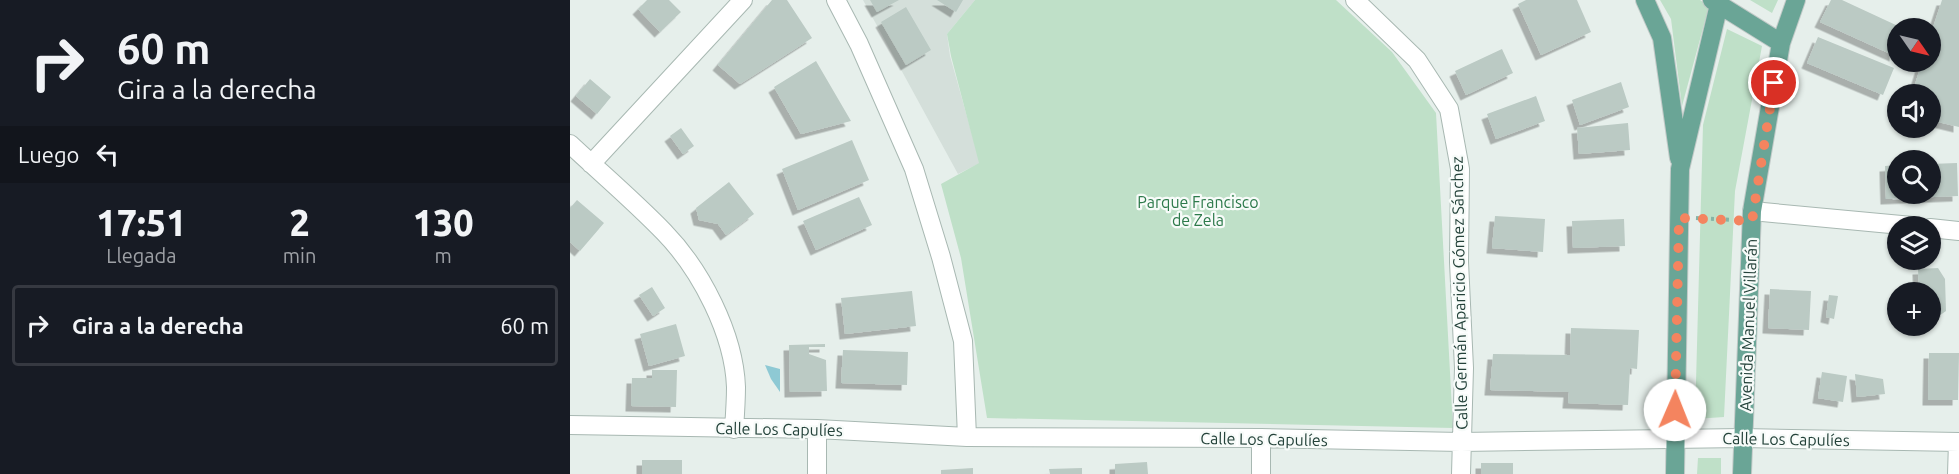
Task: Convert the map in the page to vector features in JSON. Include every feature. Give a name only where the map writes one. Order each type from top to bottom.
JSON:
[{"type":"main road","points":[[1645,0],[1662,38],[1680,169],[1675,474]]},
{"type":"main road","name":"Avenida Manuel Villarán","points":[[1742,474],[1752,216],[1781,44],[1796,0]]},
{"type":"main road","points":[[1680,169],[1717,1],[1781,44]]},
{"type":"street","points":[[591,164],[743,0]]},
{"type":"street","points":[[836,0],[859,44],[914,169],[941,257],[963,341],[968,437]]},
{"type":"street","name":"Calle Germán Aparicio Gómez Sánchez","points":[[1355,0],[1417,60],[1449,110],[1460,169],[1460,262],[1464,368],[1461,474]]},
{"type":"street","points":[[570,144],[665,233],[690,264],[714,306],[729,344],[736,387],[734,429]]},
{"type":"street","points":[[1752,216],[1887,224]]},
{"type":"street","points":[[1941,229],[1959,231]]},
{"type":"street","name":"Calle Los Capulíes","points":[[570,425],[817,429],[968,437],[1261,438],[1461,442],[1743,438],[1958,442]]},
{"type":"street","points":[[817,429],[817,474]]},
{"type":"street","points":[[1261,438],[1261,474]]},
{"type":"street","points":[[1957,474],[1958,442]]},
{"type":"path","points":[[1679,218],[1752,216]]},
{"type":"shaded area","points":[[863,0],[975,0],[947,34],[950,56],[980,163],[958,174]]},
{"type":"green space","name":"Parque Francisco de Zela","points":[[975,0],[1336,0],[1392,52],[1436,113],[1453,428],[987,418],[961,258],[941,184],[979,163],[947,34]]},
{"type":"green space","points":[[1660,0],[1700,0],[1709,6],[1682,106],[1671,19]]},
{"type":"green space","points":[[1750,0],[1778,0],[1772,13]]},
{"type":"green space","points":[[1727,29],[1762,46],[1735,191],[1724,417],[1695,419],[1703,125]]},
{"type":"green space","points":[[1698,458],[1721,458],[1721,474],[1697,474]]},
{"type":"water","points":[[765,365],[780,369],[780,392],[771,379]]},
{"type":"building","points":[[647,0],[669,0],[681,12],[660,32],[638,9]]},
{"type":"building","points":[[772,0],[787,0],[812,38],[740,84],[718,65]]},
{"type":"building","points":[[870,0],[899,0],[877,12]]},
{"type":"building","points":[[937,0],[963,0],[956,12]]},
{"type":"building","points":[[1526,0],[1577,0],[1591,32],[1541,55],[1518,4]]},
{"type":"building","points":[[1831,0],[1842,0],[1887,21],[1887,52],[1820,22]]},
{"type":"building","points":[[1942,0],[1959,0],[1959,127],[1941,123],[1941,84],[1915,84],[1919,72],[1941,72],[1941,18],[1936,18]]},
{"type":"building","points":[[906,7],[931,50],[906,65],[881,22]]},
{"type":"building","points":[[1818,37],[1887,65],[1887,72],[1892,72],[1883,95],[1807,63]]},
{"type":"building","points":[[1502,49],[1513,73],[1466,95],[1455,71]]},
{"type":"building","points":[[816,61],[851,121],[801,134],[774,87]]},
{"type":"building","points":[[590,79],[611,97],[597,114],[576,96]]},
{"type":"building","points":[[1621,82],[1629,107],[1580,125],[1572,100]]},
{"type":"building","points":[[1536,96],[1545,121],[1496,139],[1487,114]]},
{"type":"building","points":[[1628,123],[1630,150],[1579,154],[1577,128]]},
{"type":"building","points":[[681,128],[694,146],[683,154],[670,136]]},
{"type":"building","points":[[852,140],[869,180],[798,210],[782,169]]},
{"type":"building","points":[[1957,163],[1958,196],[1941,197],[1941,164]]},
{"type":"building","points":[[1885,166],[1887,166],[1887,199],[1886,199]]},
{"type":"building","points":[[729,182],[754,214],[726,235],[718,224],[699,220],[696,208]]},
{"type":"building","points":[[859,197],[872,225],[816,250],[803,221]]},
{"type":"building","points":[[577,200],[604,223],[580,251],[570,242],[570,208]]},
{"type":"building","points":[[1495,216],[1545,219],[1543,252],[1492,248]]},
{"type":"building","points":[[1624,219],[1625,246],[1573,248],[1572,221]]},
{"type":"building","points":[[1918,270],[1939,270],[1945,279],[1946,311],[1941,314],[1941,282],[1919,282]]},
{"type":"building","points":[[652,287],[665,308],[653,316],[639,295]]},
{"type":"building","points":[[1770,289],[1811,291],[1809,330],[1768,328]]},
{"type":"building","points":[[912,291],[916,326],[845,334],[841,298]]},
{"type":"building","points":[[1829,295],[1838,296],[1834,319],[1826,317]]},
{"type":"building","points":[[676,324],[685,356],[649,366],[640,334]]},
{"type":"building","points":[[1571,328],[1639,330],[1637,369],[1630,368],[1628,405],[1568,403],[1569,392],[1490,390],[1493,354],[1570,355]]},
{"type":"building","points":[[825,344],[825,347],[809,347],[809,354],[826,360],[827,391],[790,392],[789,345]]},
{"type":"building","points":[[843,350],[908,352],[907,385],[841,383]]},
{"type":"building","points":[[1929,353],[1959,353],[1958,400],[1928,400]]},
{"type":"building","points":[[652,370],[677,370],[676,407],[631,406],[632,378],[652,378]]},
{"type":"building","points":[[1822,372],[1847,376],[1843,402],[1818,398]]},
{"type":"building","points":[[1855,374],[1883,379],[1885,394],[1857,397]]},
{"type":"building","points":[[642,460],[682,460],[682,474],[642,474]]},
{"type":"building","points":[[1147,462],[1148,474],[1115,474],[1115,464]]},
{"type":"building","points":[[1481,463],[1513,463],[1513,474],[1481,474]]},
{"type":"building","points":[[973,468],[973,474],[941,474],[941,470]]},
{"type":"building","points":[[1082,468],[1082,474],[1050,474],[1049,469]]},
{"type":"route","points":[[1675,410],[1679,218],[1752,221],[1774,83]]}]
